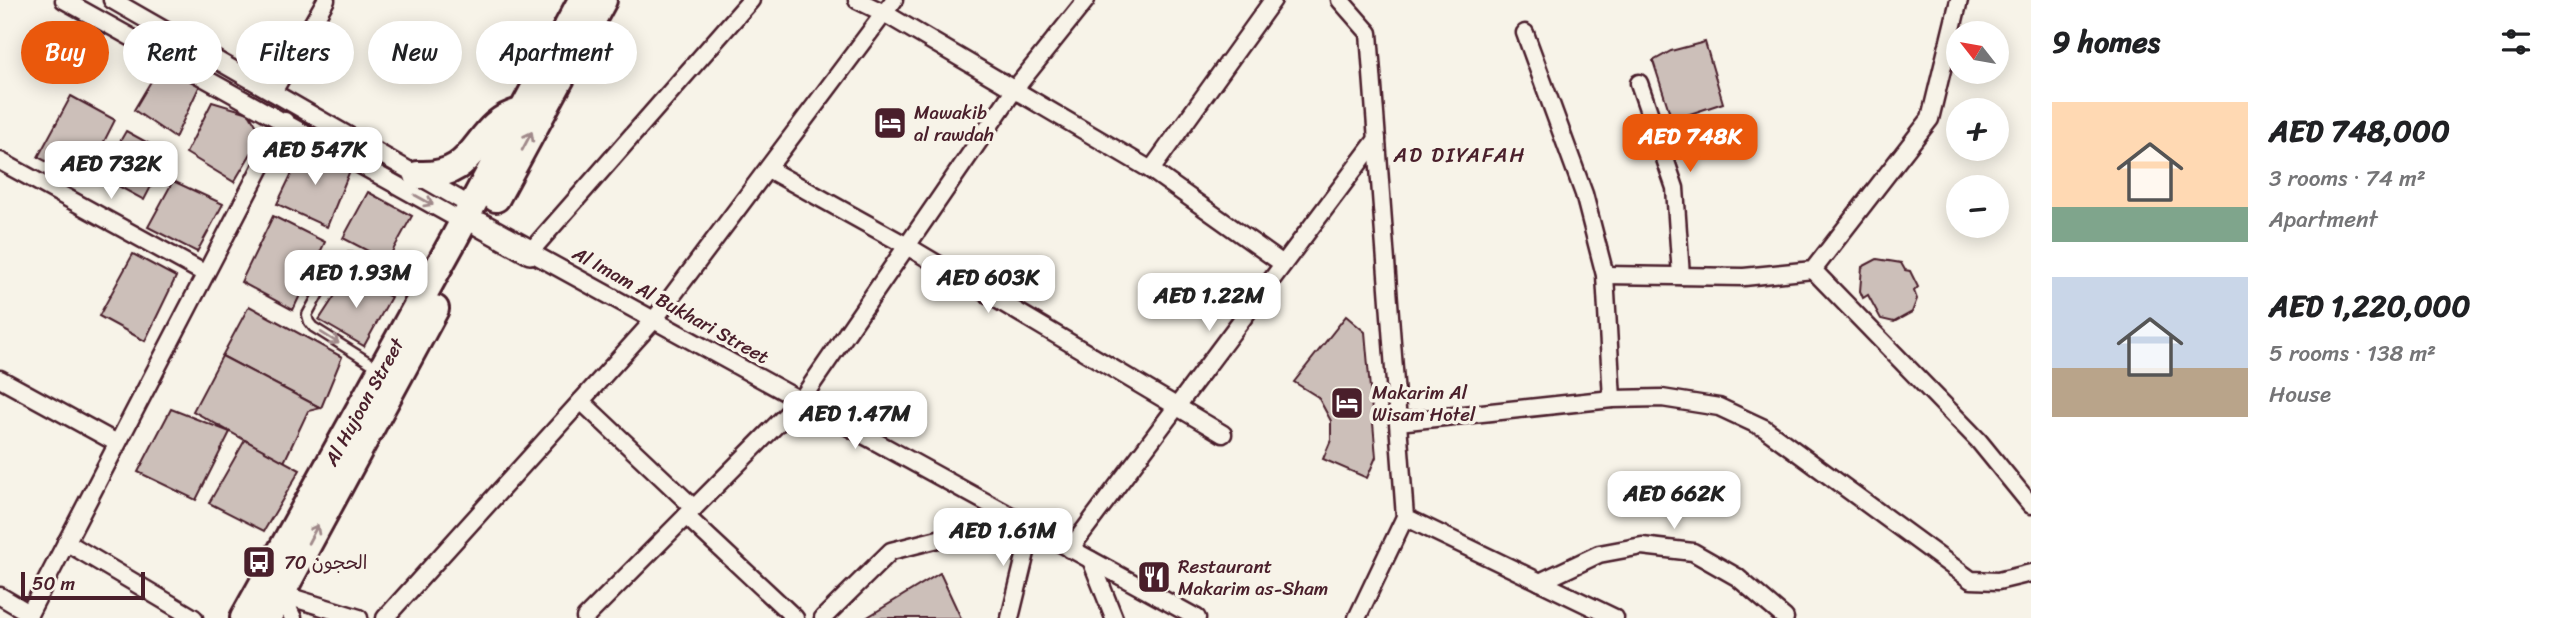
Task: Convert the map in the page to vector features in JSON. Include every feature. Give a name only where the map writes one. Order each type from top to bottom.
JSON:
[{"type":"main road","name":"Al Hujoon Street","points":[[268,618],[472,218],[520,112],[582,0]]},
{"type":"main road","name":"Al Hujoon Street","points":[[244,618],[421,297],[472,218],[603,0]]},
{"type":"main road","points":[[418,175],[439,174],[458,167],[475,151],[496,124],[520,112]]},
{"type":"street","points":[[64,0],[285,121],[472,218],[530,252],[751,0]]},
{"type":"street","points":[[112,0],[418,175],[472,218]]},
{"type":"street","points":[[273,92],[326,0]]},
{"type":"street","points":[[857,0],[889,7],[1014,90],[1151,170],[1283,264]]},
{"type":"street","points":[[585,618],[801,400],[1014,90],[1086,0]]},
{"type":"street","points":[[1151,170],[1273,0]]},
{"type":"street","points":[[1340,0],[1369,33],[1405,517],[1357,618]]},
{"type":"street","points":[[1605,275],[1744,277],[1813,270],[1930,119],[1959,0]]},
{"type":"street","points":[[385,618],[654,320],[889,7]]},
{"type":"street","points":[[1525,33],[1584,194],[1605,275],[1612,399]]},
{"type":"street","points":[[1639,83],[1675,188],[1681,276]]},
{"type":"street","points":[[0,596],[28,615],[285,121]]},
{"type":"street","points":[[1070,549],[1377,139]]},
{"type":"street","points":[[0,161],[204,273]]},
{"type":"street","points":[[768,169],[907,246],[1223,434]]},
{"type":"street","name":"Al Imam Al Bukhari Street","points":[[530,252],[1197,618]]},
{"type":"street","points":[[1813,270],[1978,440],[2031,505]]},
{"type":"street","points":[[0,379],[117,443]]},
{"type":"street","points":[[1398,422],[1612,399],[1662,398],[1719,407],[1765,428],[1971,580],[1998,582],[2031,573]]},
{"type":"street","points":[[580,401],[795,618]]},
{"type":"street","points":[[1405,517],[1615,618]]},
{"type":"street","points":[[823,618],[891,551],[1017,519]]},
{"type":"street","points":[[1010,618],[1032,527]]},
{"type":"street","points":[[66,542],[194,618]]},
{"type":"street","points":[[1541,582],[1599,554],[1642,546],[1693,552],[1737,578],[1785,618]]},
{"type":"street","points":[[1091,560],[1114,618]]},
{"type":"street","points":[[281,594],[293,618]]},
{"type":"street","points":[[281,594],[359,618]]},
{"type":"lane","points":[[381,370],[309,322],[307,315],[334,266],[343,258],[352,258],[421,297]]},
{"type":"building","points":[[1705,42],[1723,103],[1672,120],[1653,61],[1671,51]]},
{"type":"building","points":[[149,84],[201,84],[175,138],[134,110]]},
{"type":"building","points":[[71,96],[115,120],[84,181],[38,157]]},
{"type":"building","points":[[212,102],[249,113],[262,135],[234,182],[186,153]]},
{"type":"building","points":[[126,131],[168,154],[144,200],[100,176]]},
{"type":"building","points":[[304,148],[351,168],[327,227],[277,204]]},
{"type":"building","points":[[173,181],[223,204],[197,252],[148,227]]},
{"type":"building","points":[[368,192],[412,216],[387,261],[343,238]]},
{"type":"building","points":[[273,216],[325,242],[293,310],[241,282]]},
{"type":"building","points":[[133,254],[176,277],[145,341],[99,316]]},
{"type":"building","points":[[1877,259],[1901,263],[1905,270],[1910,271],[1918,287],[1914,291],[1917,299],[1912,312],[1894,322],[1881,319],[1868,295],[1863,298],[1860,291],[1862,267]]},
{"type":"building","points":[[349,274],[391,297],[364,346],[319,320]]},
{"type":"building","points":[[249,306],[342,357],[321,408],[222,356]]},
{"type":"building","name":"Makarim Al Wisam Hotel","points":[[1346,316],[1365,332],[1376,457],[1367,478],[1323,459],[1331,440],[1331,421],[1318,397],[1294,382]]},
{"type":"building","points":[[222,356],[321,408],[308,411],[284,462],[193,411]]},
{"type":"building","points":[[171,409],[230,432],[196,500],[138,472]]},
{"type":"building","points":[[245,440],[300,470],[264,531],[209,503]]},
{"type":"building","points":[[940,573],[961,618],[866,618]]},
{"type":"place","name":"Mawakib al rawdah","points":[[890,123]]},
{"type":"place","name":"Makarim Al Wisam Hotel","points":[[1347,403]]},
{"type":"place","name":"الحجون 70","points":[[259,562]]},
{"type":"place","name":"Restaurant Makarim as-Sham","points":[[1154,577]]},
{"type":"district","name":"AD DIYAFAH","points":[[1460,155]]}]
